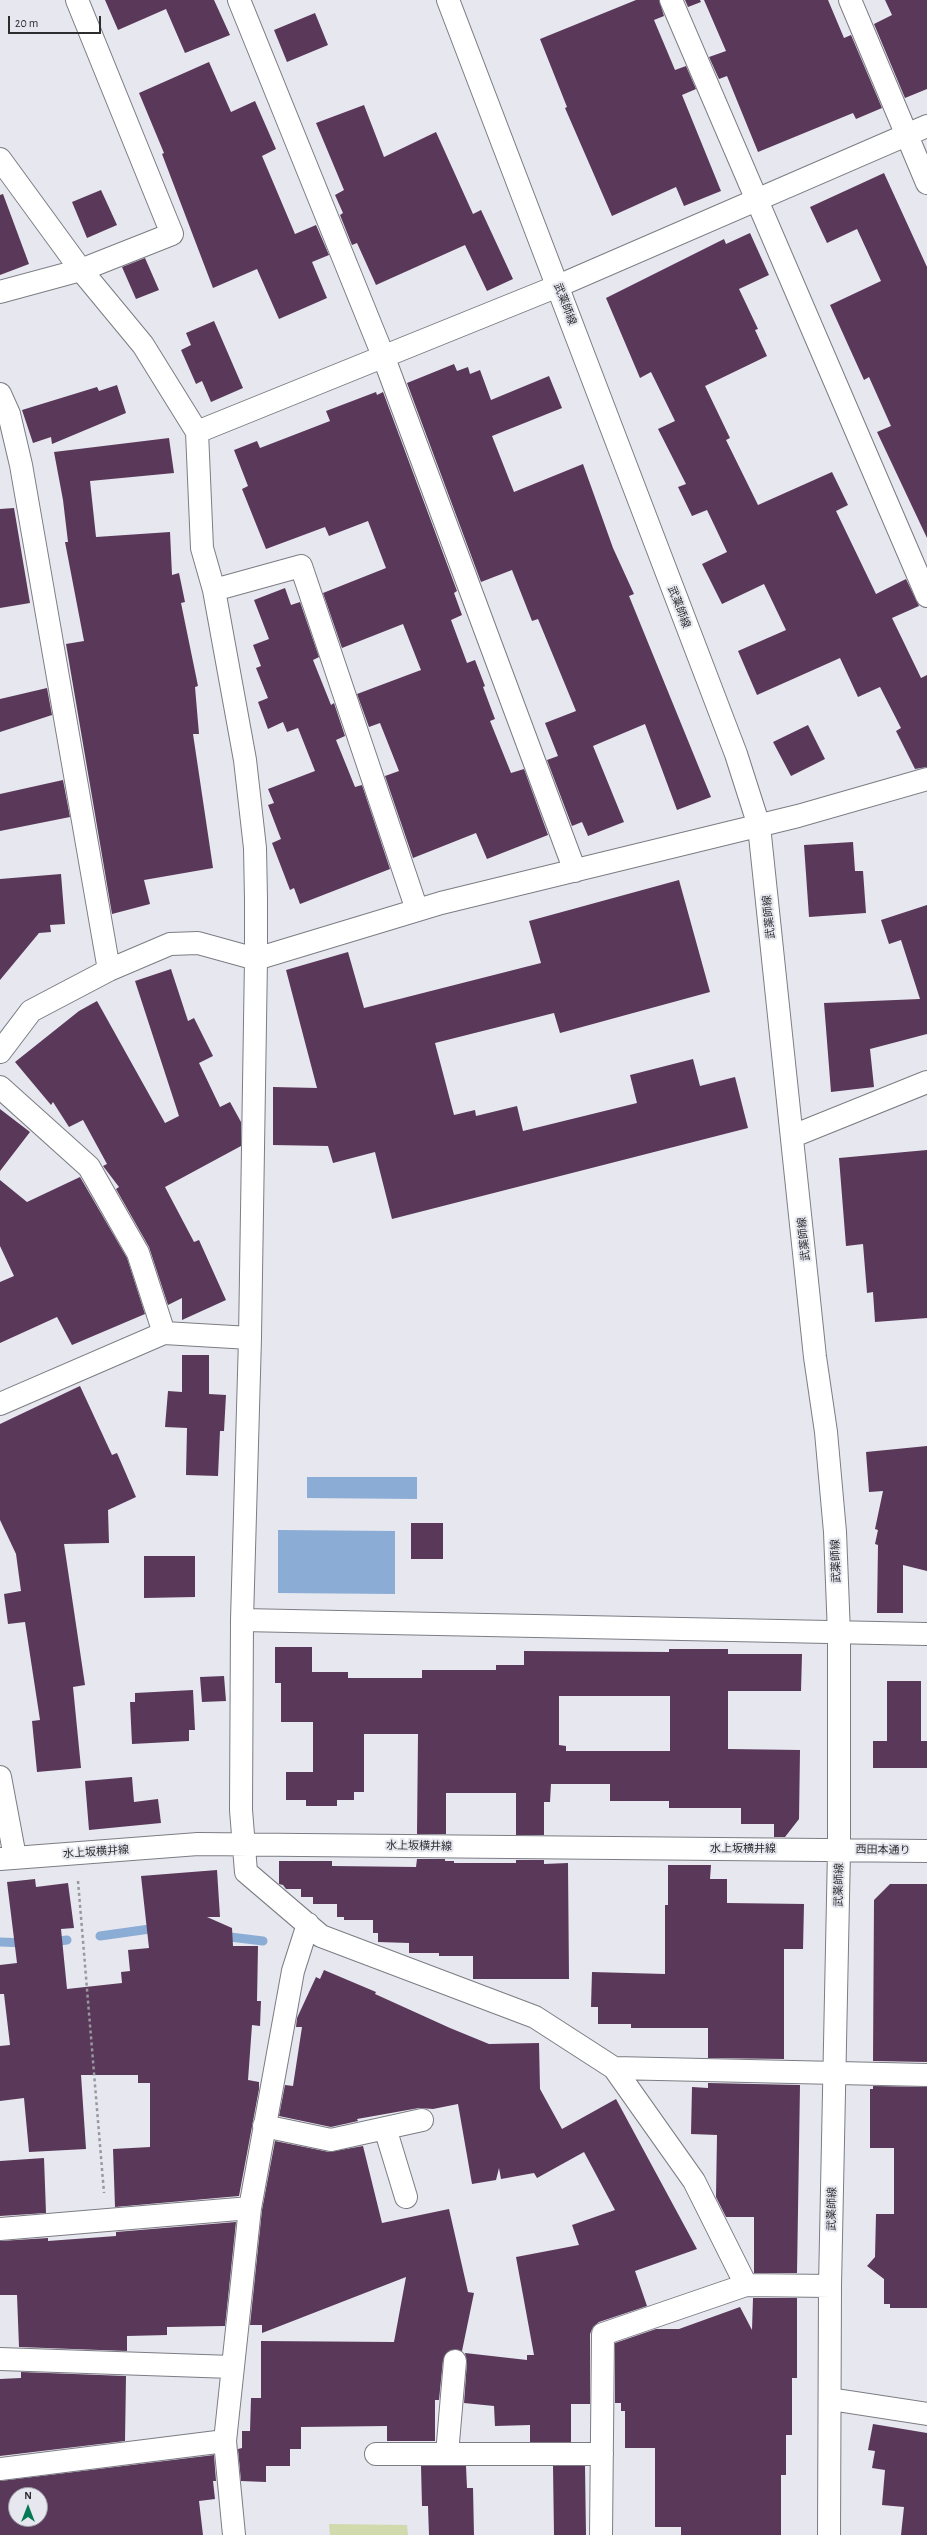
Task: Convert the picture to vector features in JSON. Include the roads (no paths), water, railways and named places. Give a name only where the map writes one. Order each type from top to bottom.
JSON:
[{"type":"street","points":[[0,292],[81,270],[172,234],[77,0]]},
{"type":"street","points":[[239,0],[384,358],[575,871]]},
{"type":"street","name":"武薬師線","points":[[448,0],[736,754],[759,826],[793,1136],[815,1356],[827,1440],[835,1532],[838,1634],[839,1850],[830,2286],[829,2535]]},
{"type":"street","points":[[671,0],[927,596]]},
{"type":"street","points":[[850,0],[927,183]]},
{"type":"street","points":[[197,432],[384,358],[558,286],[927,126]]},
{"type":"street","points":[[0,159],[81,270],[143,345],[197,432],[202,548],[214,590],[245,760],[254,841],[256,959],[250,1338],[242,1620],[242,1845],[246,1872],[321,1936],[535,2017],[614,2068],[694,2181],[746,2285]]},
{"type":"street","points":[[0,394],[9,414],[21,465],[109,970]]},
{"type":"street","points":[[214,590],[300,566],[417,910]]},
{"type":"street","points":[[0,1052],[31,1011],[109,970],[170,944],[198,943],[256,959],[417,910],[759,826],[927,779]]},
{"type":"street","points":[[793,1136],[927,1082]]},
{"type":"street","points":[[0,1087],[88,1167],[138,1253],[164,1333]]},
{"type":"street","points":[[0,1404],[164,1333],[250,1338]]},
{"type":"street","points":[[242,1620],[838,1634],[927,1634]]},
{"type":"street","points":[[0,1777],[8,1858]]},
{"type":"street","name":"水上坂横井線","points":[[8,1858],[198,1844],[839,1850]]},
{"type":"street","name":"西田本通り","points":[[839,1850],[927,1851]]},
{"type":"street","points":[[234,2535],[225,2441],[232,2367],[238,2332],[250,2208],[293,1971],[308,1924]]},
{"type":"street","points":[[614,2068],[927,2075]]},
{"type":"street","points":[[264,2126],[331,2140],[422,2120]]},
{"type":"street","points":[[385,2128],[406,2197]]},
{"type":"street","points":[[0,2229],[250,2208]]},
{"type":"street","points":[[601,2535],[603,2334],[746,2285],[830,2286]]},
{"type":"street","points":[[0,2359],[232,2367]]},
{"type":"street","points":[[447,2454],[455,2361]]},
{"type":"street","points":[[830,2399],[927,2414]]},
{"type":"street","points":[[0,2469],[225,2441]]},
{"type":"street","points":[[376,2454],[602,2454]]},
{"type":"water","points":[[307,1477],[417,1477],[417,1499],[307,1498]]},
{"type":"water","points":[[278,1530],[395,1531],[395,1594],[278,1593]]},
{"type":"waterway","points":[[100,1936],[157,1928]]},
{"type":"waterway","points":[[222,1936],[263,1941]]},
{"type":"waterway","points":[[51,1942],[67,1940]]},
{"type":"waterway","points":[[0,1942],[27,1943]]}]
